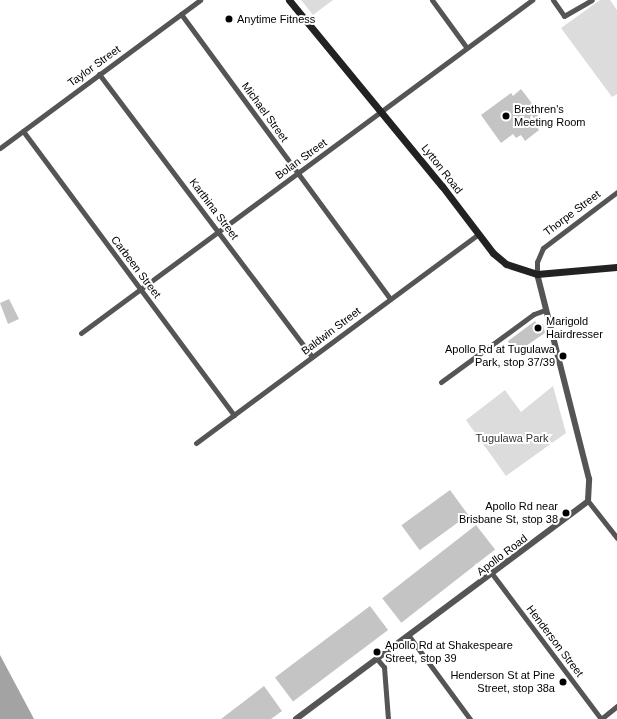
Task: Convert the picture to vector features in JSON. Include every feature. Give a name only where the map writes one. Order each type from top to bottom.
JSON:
[{"type":"main road","name":"Lytton Road","points":[[289,0],[478,234],[506,264],[537,274],[617,267]]},
{"type":"street","name":"Taylor Street","points":[[0,148],[200,0]]},
{"type":"street","points":[[432,0],[467,48]]},
{"type":"street","name":"Bolan Street","points":[[81,333],[532,0]]},
{"type":"street","points":[[553,0],[564,16],[592,0]]},
{"type":"street","name":"Michael Street","points":[[181,14],[390,299]]},
{"type":"street","name":"Karthina Street","points":[[100,74],[219,231],[312,358]]},
{"type":"street","name":"Carbeen Street","points":[[23,131],[234,415]]},
{"type":"street","name":"Thorpe Street","points":[[537,274],[537,262],[543,248],[617,192]]},
{"type":"street","name":"Baldwin Street","points":[[196,443],[478,234]]},
{"type":"street","points":[[537,274],[589,479],[588,501],[617,538]]},
{"type":"street","points":[[441,382],[534,314],[545,310]]},
{"type":"street","name":"Apollo Road","points":[[296,719],[493,574],[588,501]]},
{"type":"street","name":"Henderson Street","points":[[493,574],[601,719]]},
{"type":"street","points":[[409,636],[470,719]]},
{"type":"street","points":[[377,659],[384,668],[388,719]]},
{"type":"street","points":[[601,719],[617,706]]},
{"type":"green space","points":[[301,0],[333,0],[313,15]]},
{"type":"green space","points":[[600,0],[610,0],[617,10],[617,94],[612,97],[561,28]]},
{"type":"green space","name":"Tugulawa Park","points":[[553,386],[566,433],[506,476],[466,420],[505,390],[521,412]]},
{"type":"shaded area","points":[[0,655],[34,719],[0,719]]},
{"type":"building","name":"Brethren's Meeting Room","points":[[521,89],[540,114],[534,119],[532,115],[530,117],[539,130],[525,141],[521,135],[516,138],[513,134],[501,143],[481,115],[511,93],[513,96]]},
{"type":"building","points":[[9,299],[19,319],[8,324],[0,303]]},
{"type":"building","points":[[535,321],[538,325],[543,324],[545,333],[514,354],[508,341]]},
{"type":"building","points":[[450,490],[468,515],[420,550],[401,525]]},
{"type":"building","points":[[476,525],[495,549],[401,623],[382,598]]},
{"type":"building","points":[[370,606],[388,630],[293,702],[275,678]]},
{"type":"building","points":[[264,686],[282,711],[271,719],[221,719]]},
{"type":"place","name":"Anytime Fitness","points":[[229,19]]},
{"type":"place","name":"Brethren's Meeting Room","points":[[506,116]]},
{"type":"place","name":"Marigold Hairdresser","points":[[538,328]]},
{"type":"place","name":"Apollo Rd at Tugulawa Park, stop 37/39","points":[[563,356]]},
{"type":"place","name":"Apollo Rd near Brisbane St, stop 38","points":[[566,513]]},
{"type":"place","name":"Apollo Rd at Shakespeare Street, stop 39","points":[[377,652]]},
{"type":"place","name":"Henderson St at Pine Street, stop 38a","points":[[563,682]]}]
